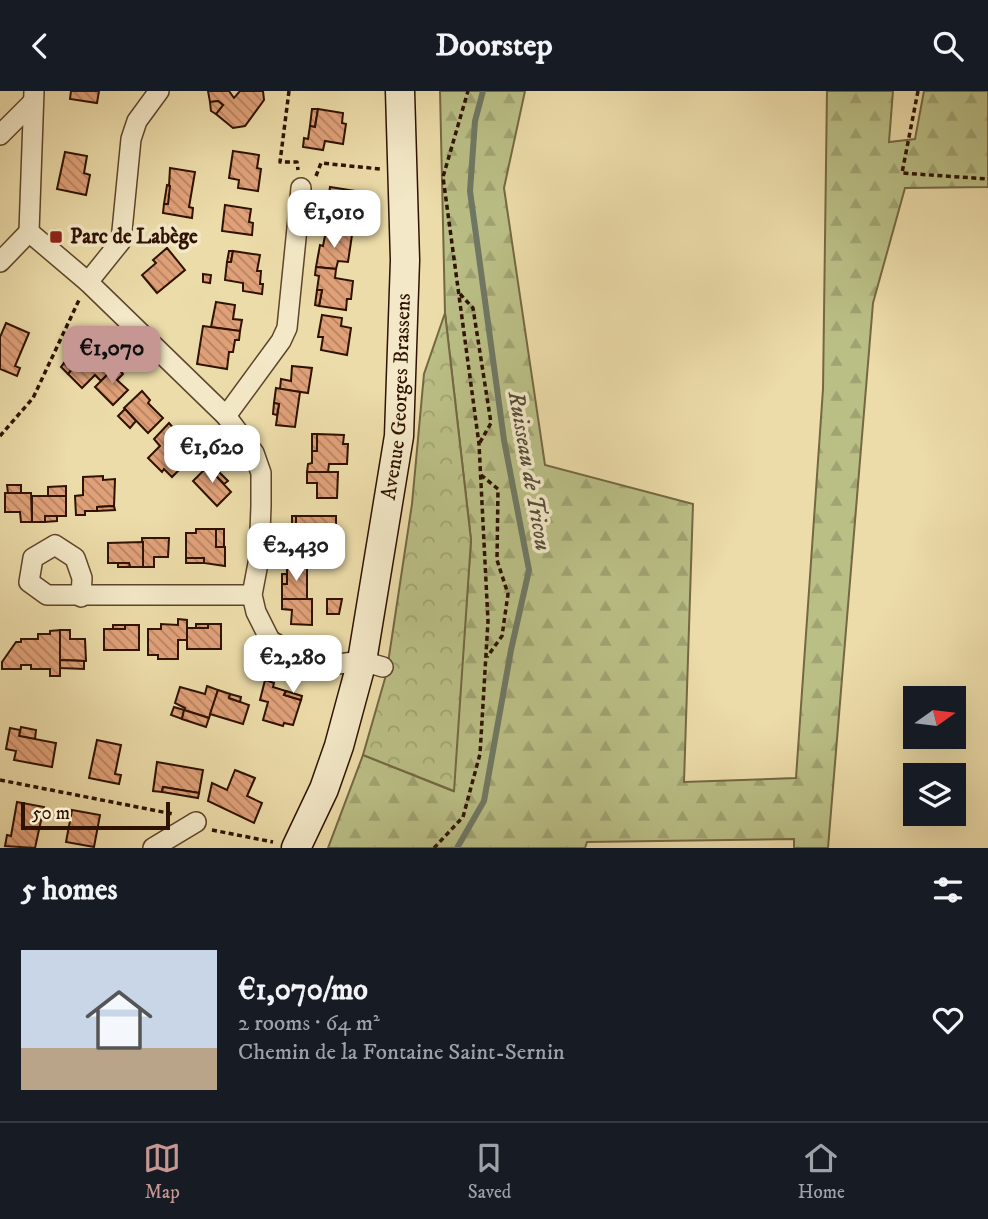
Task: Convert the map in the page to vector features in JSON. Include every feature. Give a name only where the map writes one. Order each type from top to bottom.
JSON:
[{"type":"street","points":[[88,282],[121,241],[131,139],[137,121],[159,91]]},
{"type":"street","name":"Avenue Georges Brassens","points":[[296,847],[373,664],[399,436],[405,260],[400,91]]},
{"type":"street","points":[[0,135],[33,97]]},
{"type":"street","points":[[0,262],[29,232],[33,97]]},
{"type":"street","points":[[226,417],[281,341],[287,328],[301,188]]},
{"type":"street","points":[[29,232],[88,282],[226,417],[254,453],[261,473],[259,558],[252,595],[256,612],[270,640],[288,651],[338,664],[373,664]]},
{"type":"street","points":[[81,597],[252,595]]},
{"type":"street","points":[[153,848],[195,822]]},
{"type":"path","points":[[289,91],[280,162],[297,162],[301,188],[314,181],[321,163],[402,171]]},
{"type":"path","points":[[434,848],[464,817],[480,754],[488,621],[479,444],[443,177],[468,91]]},
{"type":"path","points":[[918,91],[902,173],[988,179]]},
{"type":"path","points":[[0,436],[33,398],[88,282]]},
{"type":"path","points":[[459,292],[473,308],[491,423],[479,444]]},
{"type":"path","points":[[481,475],[498,489],[497,560],[508,594],[502,636],[486,659]]},
{"type":"path","points":[[0,781],[183,816],[209,830],[296,847]]},
{"type":"green space","points":[[440,91],[525,91],[504,188],[545,465],[693,504],[684,782],[796,778],[823,389],[827,91],[893,91],[889,142],[915,139],[924,91],[988,91],[988,187],[905,188],[873,303],[828,848],[794,848],[794,839],[587,842],[585,848],[328,848],[363,755],[453,791],[471,540],[445,313]]},
{"type":"green space","points":[[445,313],[471,540],[454,791],[363,755],[391,666],[388,663],[412,504],[424,374]]},
{"type":"building","points":[[71,91],[99,91],[97,103],[70,99]]},
{"type":"building","points":[[208,91],[229,91],[234,98],[240,91],[263,91],[264,100],[245,126],[233,128],[216,114],[223,105],[218,101],[210,102]]},
{"type":"building","points":[[218,101],[223,105],[216,114],[211,111],[210,102]]},
{"type":"building","points":[[312,109],[318,109],[315,127],[310,126]]},
{"type":"building","points":[[318,109],[343,113],[342,123],[346,124],[343,144],[325,141],[323,150],[303,147],[304,138],[308,139],[310,126],[315,127]]},
{"type":"building","points":[[233,151],[259,155],[257,168],[261,169],[258,191],[238,188],[239,180],[229,178]]},
{"type":"building","points":[[65,152],[87,156],[84,173],[90,175],[86,195],[57,189]]},
{"type":"building","points":[[170,168],[195,172],[189,207],[193,208],[192,218],[163,213],[164,204],[168,204]]},
{"type":"building","points":[[167,185],[170,186],[168,204],[164,204]]},
{"type":"building","points":[[330,187],[356,191],[352,217],[342,216],[341,225],[322,222]]},
{"type":"building","points":[[225,205],[251,209],[249,222],[253,223],[252,235],[222,231]]},
{"type":"building","points":[[55,230],[62,237],[57,242],[51,235]]},
{"type":"building","points":[[326,231],[352,235],[348,262],[338,261],[336,269],[316,267]]},
{"type":"building","points":[[167,248],[185,270],[157,293],[142,275],[156,263],[153,260]]},
{"type":"building","points":[[229,251],[233,251],[231,262],[227,262]]},
{"type":"building","points":[[233,251],[260,255],[257,271],[261,271],[262,294],[243,291],[243,283],[225,280],[227,262],[231,262]]},
{"type":"building","points":[[316,267],[336,269],[335,278],[353,281],[351,299],[347,299],[346,310],[319,306],[322,290],[317,290],[319,276],[315,275]]},
{"type":"building","points":[[203,274],[211,275],[210,283],[203,282]]},
{"type":"building","points":[[317,290],[322,290],[319,306],[315,305]]},
{"type":"building","points":[[216,302],[235,305],[233,319],[242,320],[240,331],[211,327]]},
{"type":"building","points":[[322,315],[342,318],[341,326],[351,328],[347,355],[321,350],[323,337],[318,337]]},
{"type":"building","points":[[6,323],[29,333],[15,366],[20,368],[17,376],[0,369],[0,337]]},
{"type":"building","points":[[203,326],[240,331],[233,352],[229,352],[227,369],[197,364]]},
{"type":"building","points":[[83,345],[95,357],[97,354],[106,363],[109,360],[116,366],[101,381],[95,375],[82,388],[68,374],[71,370],[64,363]]},
{"type":"building","points":[[64,363],[71,370],[68,374],[61,367]]},
{"type":"building","points":[[116,366],[123,374],[117,380],[128,390],[113,405],[95,387]]},
{"type":"building","points":[[292,366],[312,368],[308,393],[280,389],[281,379],[291,381]]},
{"type":"building","points":[[276,388],[300,392],[295,427],[276,425],[279,404],[274,403]]},
{"type":"building","points":[[142,391],[150,400],[148,403],[163,418],[148,433],[124,408]]},
{"type":"building","points":[[274,403],[279,404],[277,415],[273,414]]},
{"type":"building","points":[[125,409],[136,421],[130,428],[118,416]]},
{"type":"building","points":[[169,423],[175,430],[172,433],[182,442],[179,445],[191,458],[172,477],[164,469],[162,472],[148,458],[160,446],[154,439]]},
{"type":"building","points":[[312,434],[317,434],[317,451],[312,451]]},
{"type":"building","points":[[317,434],[344,435],[343,444],[348,444],[347,464],[329,464],[328,472],[307,472],[308,464],[312,463],[312,451],[317,451]]},
{"type":"building","points":[[210,464],[219,472],[216,476],[231,492],[217,506],[193,481]]},
{"type":"building","points":[[219,472],[228,481],[224,484],[216,476]]},
{"type":"building","points":[[307,472],[338,472],[337,498],[317,498],[317,483],[307,483]]},
{"type":"building","points":[[103,476],[103,480],[115,479],[114,506],[97,507],[97,511],[85,511],[85,515],[76,515],[75,496],[83,495],[83,477]]},
{"type":"building","points":[[7,485],[21,485],[21,493],[8,493]]},
{"type":"building","points":[[66,486],[66,496],[48,496],[48,487]]},
{"type":"building","points":[[5,493],[31,493],[32,522],[21,522],[20,512],[5,512]]},
{"type":"building","points":[[32,496],[66,496],[66,516],[45,516],[45,522],[32,522]]},
{"type":"building","points":[[114,506],[115,510],[97,511],[97,507]]},
{"type":"building","points":[[45,516],[57,516],[57,521],[45,522]]},
{"type":"building","points":[[292,516],[296,516],[296,534],[292,534]]},
{"type":"building","points":[[296,516],[336,516],[336,536],[327,536],[326,546],[308,546],[308,555],[288,555],[288,547],[292,547],[292,534],[296,534]]},
{"type":"building","points":[[196,529],[216,529],[216,547],[225,547],[225,566],[204,563],[204,558],[186,558],[186,533],[196,533]]},
{"type":"building","points":[[216,529],[224,529],[224,547],[216,547]]},
{"type":"building","points":[[142,538],[169,538],[168,557],[154,557],[154,567],[143,567]]},
{"type":"building","points":[[143,542],[143,567],[130,567],[129,563],[108,563],[108,543]]},
{"type":"building","points":[[186,558],[204,558],[204,563],[186,563]]},
{"type":"building","points":[[118,563],[129,563],[130,567],[118,567]]},
{"type":"building","points":[[287,564],[307,565],[307,599],[282,599],[282,584],[287,584]]},
{"type":"building","points":[[282,574],[287,574],[287,584],[282,584]]},
{"type":"building","points":[[282,599],[312,599],[312,625],[291,624],[292,610],[282,609]]},
{"type":"building","points":[[327,599],[342,599],[339,614],[327,614]]},
{"type":"building","points":[[178,619],[187,620],[187,640],[178,640],[178,659],[158,659],[158,655],[148,655],[148,629],[161,629],[161,624],[178,625]]},
{"type":"building","points":[[196,624],[208,624],[208,628],[196,628]]},
{"type":"building","points":[[208,624],[221,624],[221,649],[187,649],[187,628],[208,628]]},
{"type":"building","points":[[113,625],[125,625],[125,629],[113,629]]},
{"type":"building","points":[[125,625],[139,625],[139,650],[104,650],[104,629],[125,629]]},
{"type":"building","points":[[60,630],[70,630],[70,639],[85,639],[86,661],[60,660]]},
{"type":"building","points":[[60,630],[60,676],[50,676],[50,669],[31,669],[31,665],[21,665],[21,669],[2,669],[2,662],[16,642],[21,642],[21,639],[38,639],[38,634],[50,634],[50,631]]},
{"type":"building","points":[[60,660],[84,661],[84,669],[60,668]]},
{"type":"building","points":[[265,680],[274,683],[273,687],[286,691],[284,695],[301,700],[293,725],[284,723],[283,726],[263,720],[268,702],[260,700]]},
{"type":"building","points":[[207,686],[218,690],[209,718],[184,710],[185,708],[175,703],[180,687],[205,694]]},
{"type":"building","points":[[218,690],[230,694],[229,698],[249,705],[243,724],[210,714]]},
{"type":"building","points":[[286,691],[302,696],[301,700],[284,695]]},
{"type":"building","points":[[230,694],[241,697],[240,702],[229,698]]},
{"type":"building","points":[[174,707],[184,710],[182,719],[171,715]]},
{"type":"building","points":[[184,710],[209,718],[206,727],[182,719]]},
{"type":"building","points":[[21,727],[36,730],[35,739],[19,736]]},
{"type":"building","points":[[10,728],[20,730],[19,736],[56,743],[52,767],[14,760],[16,751],[6,749]]},
{"type":"building","points":[[97,740],[121,745],[115,774],[121,775],[119,784],[89,778]]},
{"type":"building","points":[[157,762],[203,770],[199,793],[163,787],[162,792],[153,791]]},
{"type":"building","points":[[235,770],[255,778],[247,796],[262,803],[254,823],[208,801],[212,783],[227,790]]},
{"type":"building","points":[[163,787],[199,793],[198,798],[162,792]]},
{"type":"building","points":[[17,802],[44,807],[35,848],[5,846],[7,835],[11,836]]},
{"type":"building","points":[[72,810],[100,815],[94,847],[66,842]]},
{"type":"waterway","name":"Ruisseau de Tricou","points":[[457,848],[484,801],[511,650],[529,570],[504,440],[470,191],[475,121],[483,91]]},
{"type":"place","name":"Parc de Labège","points":[[56,237]]}]
